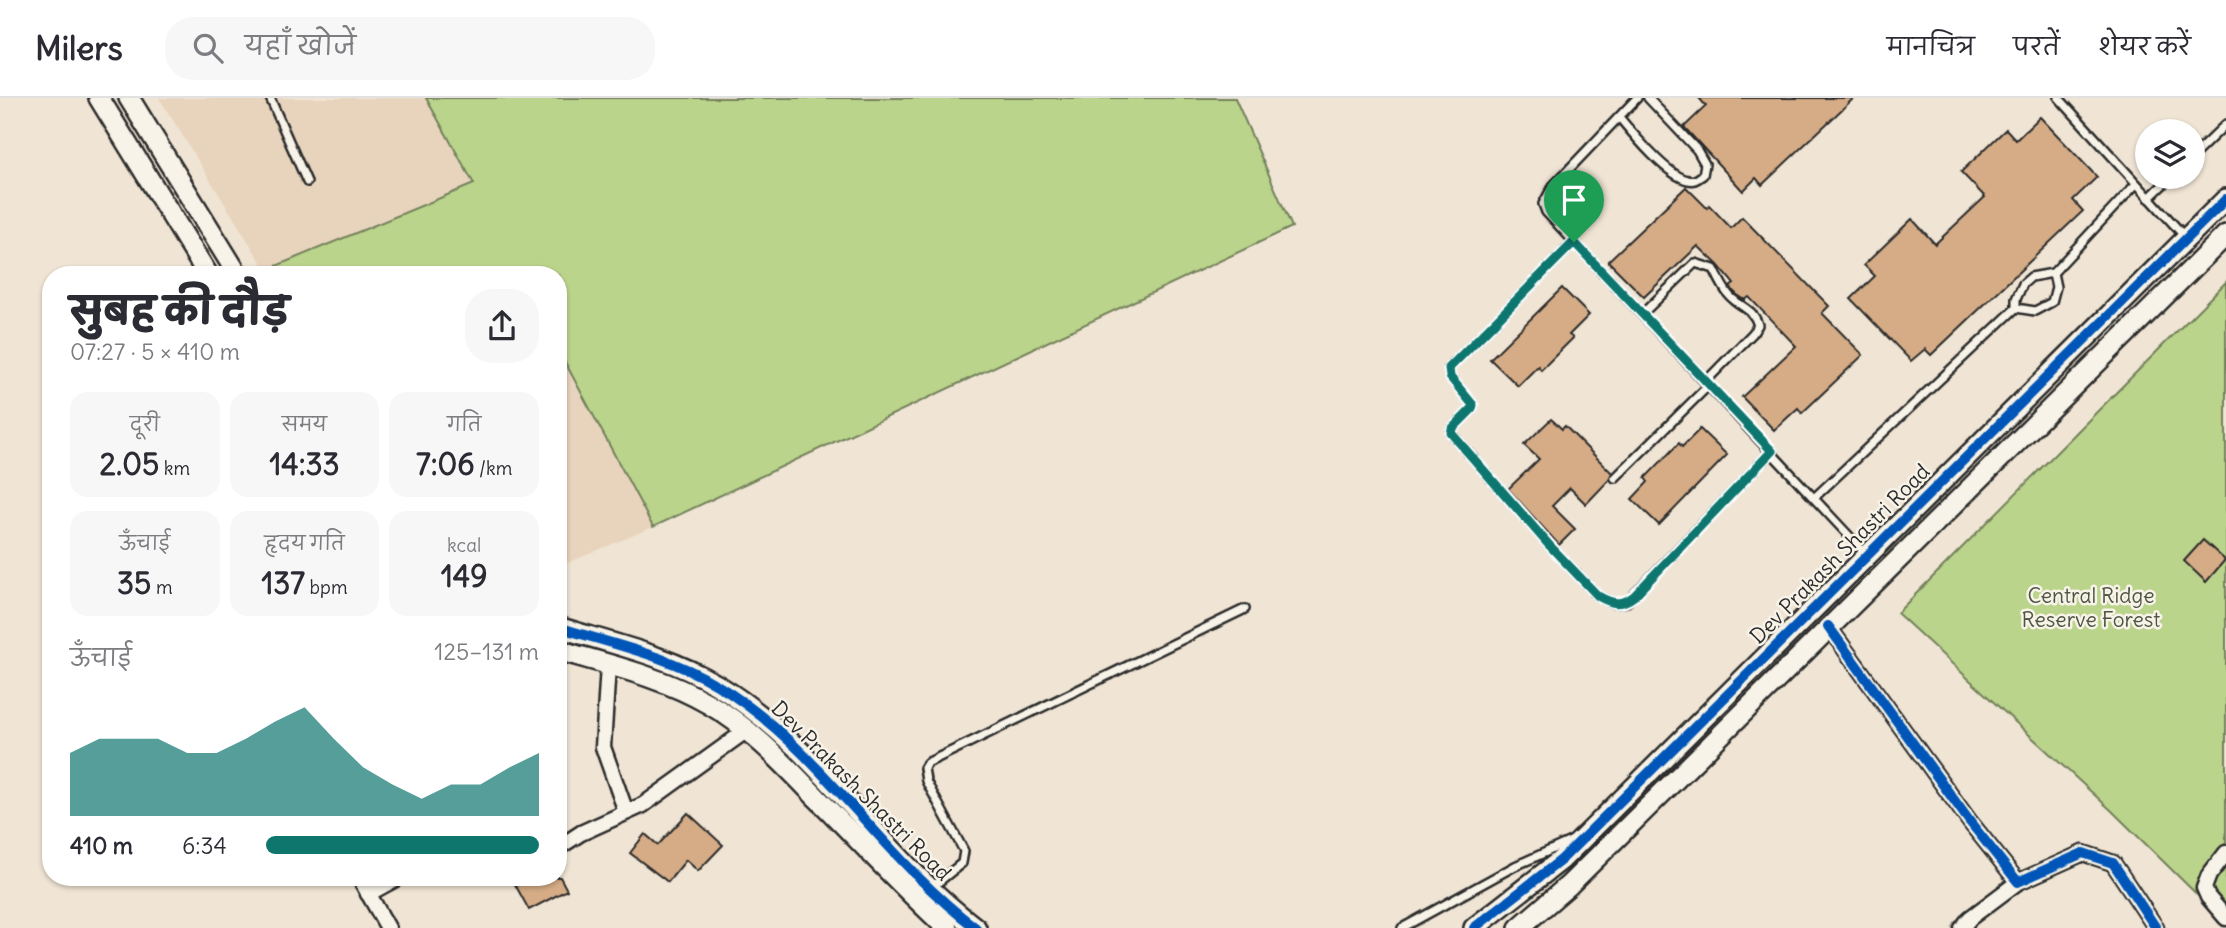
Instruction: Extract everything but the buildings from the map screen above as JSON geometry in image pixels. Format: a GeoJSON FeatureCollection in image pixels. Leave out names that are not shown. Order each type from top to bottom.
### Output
{"type":"FeatureCollection","features":[{"type":"Feature","properties":{"kind":"street"},"geometry":{"type":"LineString","coordinates":[[99,98],[202,266]]}},
{"type":"Feature","properties":{"kind":"street"},"geometry":{"type":"LineString","coordinates":[[129,98],[232,266]]}},
{"type":"Feature","properties":{"kind":"street","name":"Dev Prakash Shastri Road"},"geometry":{"type":"LineString","coordinates":[[1474,928],[1561,860],[2226,199]]}},
{"type":"Feature","properties":{"kind":"street","name":"Dev Prakash Shastri Road"},"geometry":{"type":"LineString","coordinates":[[1519,928],[1569,885],[2226,235]]}},
{"type":"Feature","properties":{"kind":"street"},"geometry":{"type":"LineString","coordinates":[[1828,626],[1970,822],[2018,881]]}},
{"type":"Feature","properties":{"kind":"street","name":"Dev Prakash Shastri Road"},"geometry":{"type":"LineString","coordinates":[[567,630],[682,667],[734,696],[796,748],[931,889],[976,928]]}},
{"type":"Feature","properties":{"kind":"street","name":"Dev Prakash Shastri Road"},"geometry":{"type":"LineString","coordinates":[[567,652],[662,682],[709,704],[747,730],[947,928]]}},
{"type":"Feature","properties":{"kind":"street"},"geometry":{"type":"LineString","coordinates":[[608,665],[603,747],[626,812]]}},
{"type":"Feature","properties":{"kind":"street"},"geometry":{"type":"LineString","coordinates":[[567,842],[643,805],[747,730]]}},
{"type":"Feature","properties":{"kind":"street"},"geometry":{"type":"LineString","coordinates":[[1962,928],[1970,918],[2018,881],[2083,853],[2113,863],[2156,928]]}},
{"type":"Feature","properties":{"kind":"street"},"geometry":{"type":"LineString","coordinates":[[2226,853],[2204,888],[2226,918]]}},
{"type":"Feature","properties":{"kind":"street"},"geometry":{"type":"LineString","coordinates":[[364,886],[388,928]]}},
{"type":"Feature","properties":{"kind":"street"},"geometry":{"type":"LineString","coordinates":[[368,894],[383,886]]}},
{"type":"Feature","properties":{"kind":"lane"},"geometry":{"type":"LineString","coordinates":[[270,98],[307,182]]}},
{"type":"Feature","properties":{"kind":"lane"},"geometry":{"type":"LineString","coordinates":[[1637,98],[1553,186],[1543,204],[1546,212],[1866,554]]}},
{"type":"Feature","properties":{"kind":"lane"},"geometry":{"type":"LineString","coordinates":[[1619,117],[1671,170],[1687,180],[1695,181],[1703,175],[1705,164],[1697,150],[1648,98]]}},
{"type":"Feature","properties":{"kind":"lane"},"geometry":{"type":"LineString","coordinates":[[2059,98],[2135,183]]}},
{"type":"Feature","properties":{"kind":"lane"},"geometry":{"type":"LineString","coordinates":[[2205,144],[2226,124]]}},
{"type":"Feature","properties":{"kind":"lane"},"geometry":{"type":"LineString","coordinates":[[1815,497],[2016,308],[2016,299],[2022,284],[2031,277],[2053,273],[2135,185]]}},
{"type":"Feature","properties":{"kind":"lane"},"geometry":{"type":"LineString","coordinates":[[2141,189],[2186,238]]}},
{"type":"Feature","properties":{"kind":"lane"},"geometry":{"type":"LineString","coordinates":[[2149,198],[2158,189]]}},
{"type":"Feature","properties":{"kind":"lane"},"geometry":{"type":"LineString","coordinates":[[1574,242],[1449,368],[1450,377],[1473,405],[1451,433],[1598,596],[1618,604],[1627,601],[1772,451]]}},
{"type":"Feature","properties":{"kind":"lane"},"geometry":{"type":"LineString","coordinates":[[1615,478],[1708,383],[1758,325],[1756,316],[1748,307],[1728,295],[1714,269],[1695,263],[1642,314]]}},
{"type":"Feature","properties":{"kind":"lane"},"geometry":{"type":"LineString","coordinates":[[2016,308],[2035,311],[2052,302],[2056,287],[2053,273]]}},
{"type":"Feature","properties":{"kind":"lane"},"geometry":{"type":"LineString","coordinates":[[931,889],[962,863],[965,857],[926,781],[923,768],[927,763],[1245,609]]}},
{"type":"Feature","properties":{"kind":"lane"},"geometry":{"type":"LineString","coordinates":[[1402,928],[1516,866],[1586,834]]}},
{"type":"Feature","properties":{"kind":"shaded area"},"geometry":{"type":"Polygon","coordinates":[[[159,98],[1235,98],[1292,227],[653,527],[567,563],[567,266],[263,266],[159,98]]]}},
{"type":"Feature","properties":{"kind":"green space"},"geometry":{"type":"Polygon","coordinates":[[[426,98],[1235,98],[1292,227],[653,527],[567,366],[567,266],[276,266],[474,184],[426,98]]]}},
{"type":"Feature","properties":{"kind":"green space","name":"Central Ridge Reserve Forest"},"geometry":{"type":"Polygon","coordinates":[[[2226,282],[2226,923],[2112,811],[1897,613],[2226,282]]]}},
{"type":"Feature","properties":{"kind":"cycle path"},"geometry":{"type":"LineString","coordinates":[[1474,928],[1561,860],[2226,199]]}},
{"type":"Feature","properties":{"kind":"cycle path"},"geometry":{"type":"LineString","coordinates":[[1828,626],[1970,822],[2018,882],[2083,853],[2113,863],[2156,928]]}},
{"type":"Feature","properties":{"kind":"cycle path"},"geometry":{"type":"LineString","coordinates":[[567,630],[680,666],[717,685],[754,710],[819,770],[910,869],[976,928]]}},
{"type":"Feature","properties":{"kind":"route"},"geometry":{"type":"LineString","coordinates":[[1574,242],[1772,451],[1634,596],[1618,604],[1598,596],[1549,545],[1451,433],[1473,405],[1471,399],[1450,377],[1449,368],[1574,242]]}}]}
